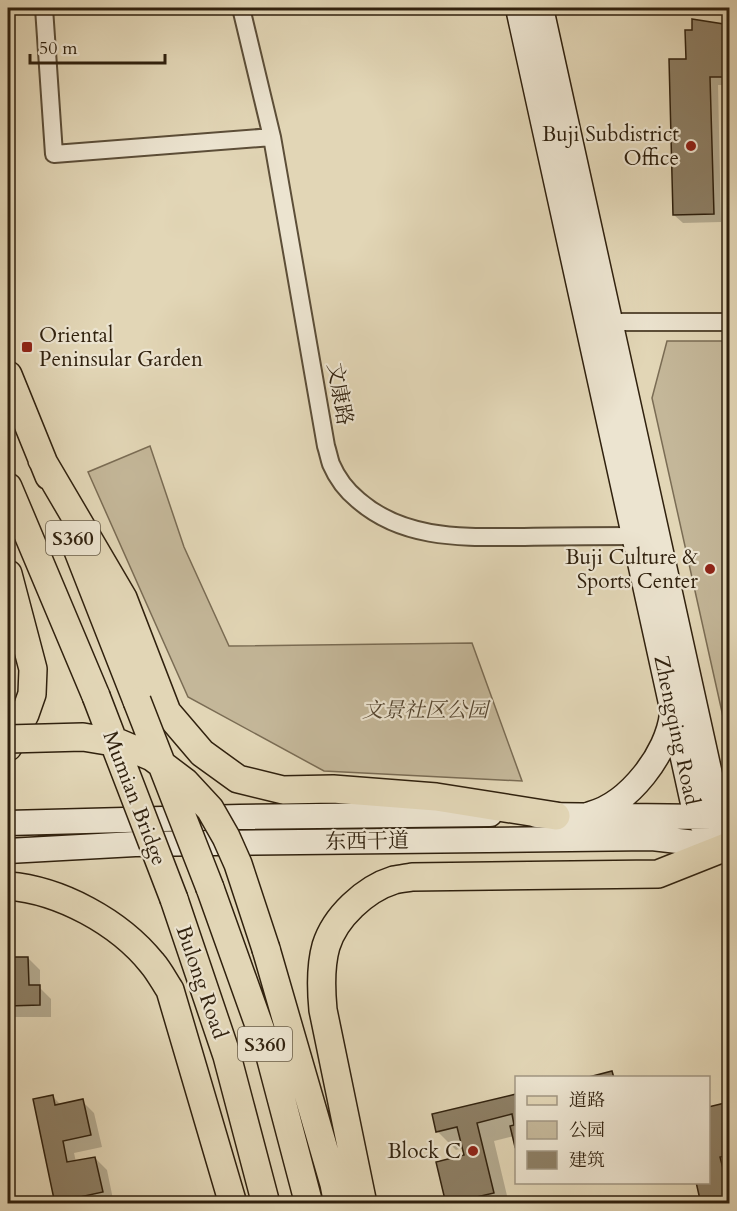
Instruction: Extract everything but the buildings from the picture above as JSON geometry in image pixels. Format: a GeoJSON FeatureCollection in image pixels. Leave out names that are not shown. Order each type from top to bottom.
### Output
{"type":"FeatureCollection","features":[{"type":"Feature","properties":{"kind":"main road","name":"S360"},"geometry":{"type":"LineString","coordinates":[[8,375],[42,460]]}},
{"type":"Feature","properties":{"kind":"main road","name":"Mumian Bridge"},"geometry":{"type":"LineString","coordinates":[[42,460],[210,888]]}},
{"type":"Feature","properties":{"kind":"main road"},"geometry":{"type":"LineString","coordinates":[[42,460],[123,598],[167,712],[202,753],[238,779],[283,790],[333,789],[436,797],[556,816]]}},
{"type":"Feature","properties":{"kind":"main road","name":"Mumian Bridge"},"geometry":{"type":"LineString","coordinates":[[8,487],[96,696],[174,899]]}},
{"type":"Feature","properties":{"kind":"main road"},"geometry":{"type":"LineString","coordinates":[[8,574],[33,669],[32,694],[25,714],[8,747]]}},
{"type":"Feature","properties":{"kind":"main road"},"geometry":{"type":"LineString","coordinates":[[8,739],[83,737],[119,743],[152,757],[185,782],[210,809],[238,864],[266,949],[338,1203]]}},
{"type":"Feature","properties":{"kind":"main road"},"geometry":{"type":"LineString","coordinates":[[363,1203],[323,1010],[321,986],[326,945],[335,927],[350,909],[369,893],[395,880],[412,877],[658,874],[728,852]]}},
{"type":"Feature","properties":{"kind":"main road"},"geometry":{"type":"LineString","coordinates":[[8,885],[39,891],[81,908],[120,932],[152,963],[170,990],[233,1203]]}},
{"type":"Feature","properties":{"kind":"main road","name":"Bulong Road"},"geometry":{"type":"LineString","coordinates":[[210,888],[270,1056],[309,1203]]}},
{"type":"Feature","properties":{"kind":"main road","name":"Bulong Road"},"geometry":{"type":"LineString","coordinates":[[174,899],[227,1056],[266,1203]]}},
{"type":"Feature","properties":{"kind":"street"},"geometry":{"type":"LineString","coordinates":[[44,8],[54,154],[272,137]]}},
{"type":"Feature","properties":{"kind":"street","name":"文康路"},"geometry":{"type":"LineString","coordinates":[[241,8],[272,137],[326,446],[331,465],[340,481],[351,494],[380,517],[418,531],[439,535],[463,537],[634,536]]}},
{"type":"Feature","properties":{"kind":"street","name":"Zhengqing Road"},"geometry":{"type":"LineString","coordinates":[[518,8],[725,817],[728,852]]}},
{"type":"Feature","properties":{"kind":"street","name":"Zhengqing Road"},"geometry":{"type":"LineString","coordinates":[[541,8],[599,322],[634,536],[696,817],[728,852]]}},
{"type":"Feature","properties":{"kind":"street"},"geometry":{"type":"LineString","coordinates":[[599,322],[729,322]]}},
{"type":"Feature","properties":{"kind":"street"},"geometry":{"type":"LineString","coordinates":[[586,816],[609,806],[641,778],[657,756],[668,734],[672,708]]}},
{"type":"Feature","properties":{"kind":"street","name":"东西干道"},"geometry":{"type":"LineString","coordinates":[[8,823],[496,814],[725,817]]}},
{"type":"Feature","properties":{"kind":"street","name":"东西干道"},"geometry":{"type":"LineString","coordinates":[[8,851],[135,844],[652,838],[728,852]]}},
{"type":"Feature","properties":{"kind":"green space","name":"Buji Culture & Sports Center"},"geometry":{"type":"Polygon","coordinates":[[[667,341],[729,341],[729,740],[652,398],[667,341]]]}},
{"type":"Feature","properties":{"kind":"green space","name":"文景社区公园"},"geometry":{"type":"Polygon","coordinates":[[[150,446],[184,547],[229,646],[472,643],[522,781],[324,771],[188,697],[88,472],[150,446]]]}},
{"type":"Feature","properties":{"kind":"place","name":"Buji Subdistrict Office"},"geometry":{"type":"Point","coordinates":[691,146]}},
{"type":"Feature","properties":{"kind":"place","name":"Oriental Peninsular Garden"},"geometry":{"type":"Point","coordinates":[27,347]}},
{"type":"Feature","properties":{"kind":"place","name":"Buji Culture & Sports Center"},"geometry":{"type":"Point","coordinates":[710,569]}},
{"type":"Feature","properties":{"kind":"place","name":"Block C"},"geometry":{"type":"Point","coordinates":[473,1151]}}]}
